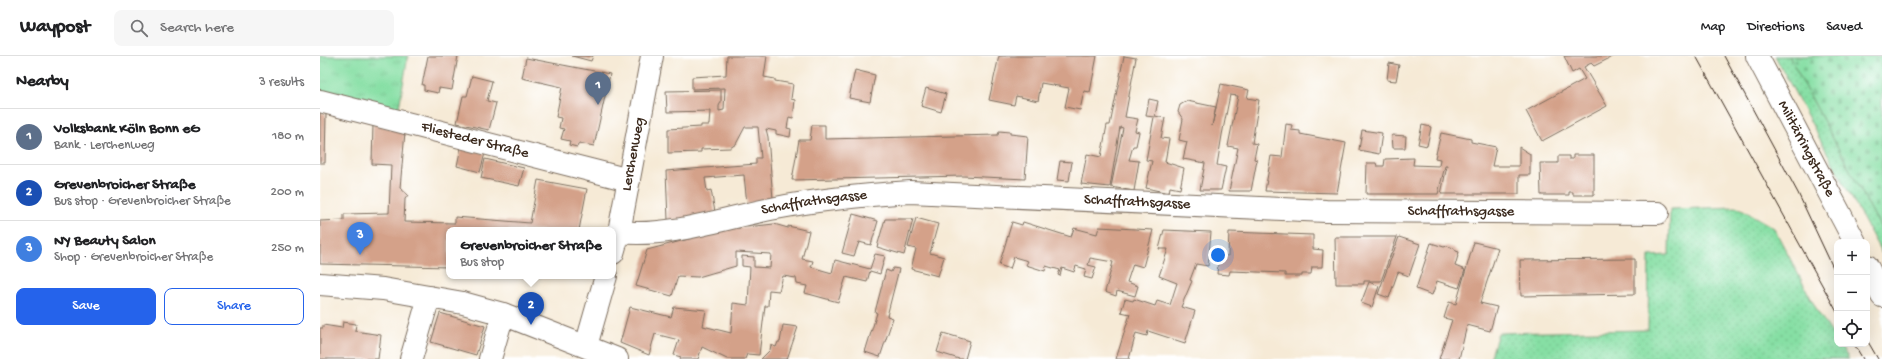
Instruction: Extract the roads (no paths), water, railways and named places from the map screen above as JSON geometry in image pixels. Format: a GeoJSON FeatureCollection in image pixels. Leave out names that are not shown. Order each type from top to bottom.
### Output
{"type":"FeatureCollection","features":[{"type":"Feature","properties":{"kind":"street","name":"Lerchenweg"},"geometry":{"type":"LineString","coordinates":[[616,244],[620,232],[652,56]]}},
{"type":"Feature","properties":{"kind":"street","name":"Militärringstraße"},"geometry":{"type":"LineString","coordinates":[[1757,56],[1853,239]]}},
{"type":"Feature","properties":{"kind":"street","name":"Fliesteder Straße"},"geometry":{"type":"LineString","coordinates":[[320,101],[629,180]]}},
{"type":"Feature","properties":{"kind":"street","name":"Schaffrathsgasse"},"geometry":{"type":"LineString","coordinates":[[620,232],[644,233],[684,228],[777,208],[841,197],[910,192],[1326,211],[1658,213]]}},
{"type":"Feature","properties":{"kind":"street"},"geometry":{"type":"LineString","coordinates":[[1870,272],[1882,296]]}},
{"type":"Feature","properties":{"kind":"street"},"geometry":{"type":"LineString","coordinates":[[320,284],[383,289],[463,303],[503,314],[599,354],[606,279]]}},
{"type":"Feature","properties":{"kind":"street"},"geometry":{"type":"LineString","coordinates":[[411,359],[429,297]]}},
{"type":"Feature","properties":{"kind":"street"},"geometry":{"type":"LineString","coordinates":[[490,359],[503,314]]}},
{"type":"Feature","properties":{"kind":"tram line"},"geometry":{"type":"LineString","coordinates":[[1696,56],[1836,311]]}},
{"type":"Feature","properties":{"kind":"tram line"},"geometry":{"type":"LineString","coordinates":[[1724,56],[1798,193],[1837,275]]}},
{"type":"Feature","properties":{"kind":"tram line"},"geometry":{"type":"LineString","coordinates":[[1870,345],[1878,359]]}},
{"type":"Feature","properties":{"kind":"tram line"},"geometry":{"type":"LineString","coordinates":[[1856,347],[1863,359]]}},
{"type":"Feature","properties":{"kind":"place","name":"Volksbank Köln Bonn eG"},"geometry":{"type":"Point","coordinates":[598,105]}},
{"type":"Feature","properties":{"kind":"place","name":"NY Beauty Salon"},"geometry":{"type":"Point","coordinates":[360,255]}},
{"type":"Feature","properties":{"kind":"place","name":"Grevenbroicher Straße"},"geometry":{"type":"Point","coordinates":[531,325]}}]}
